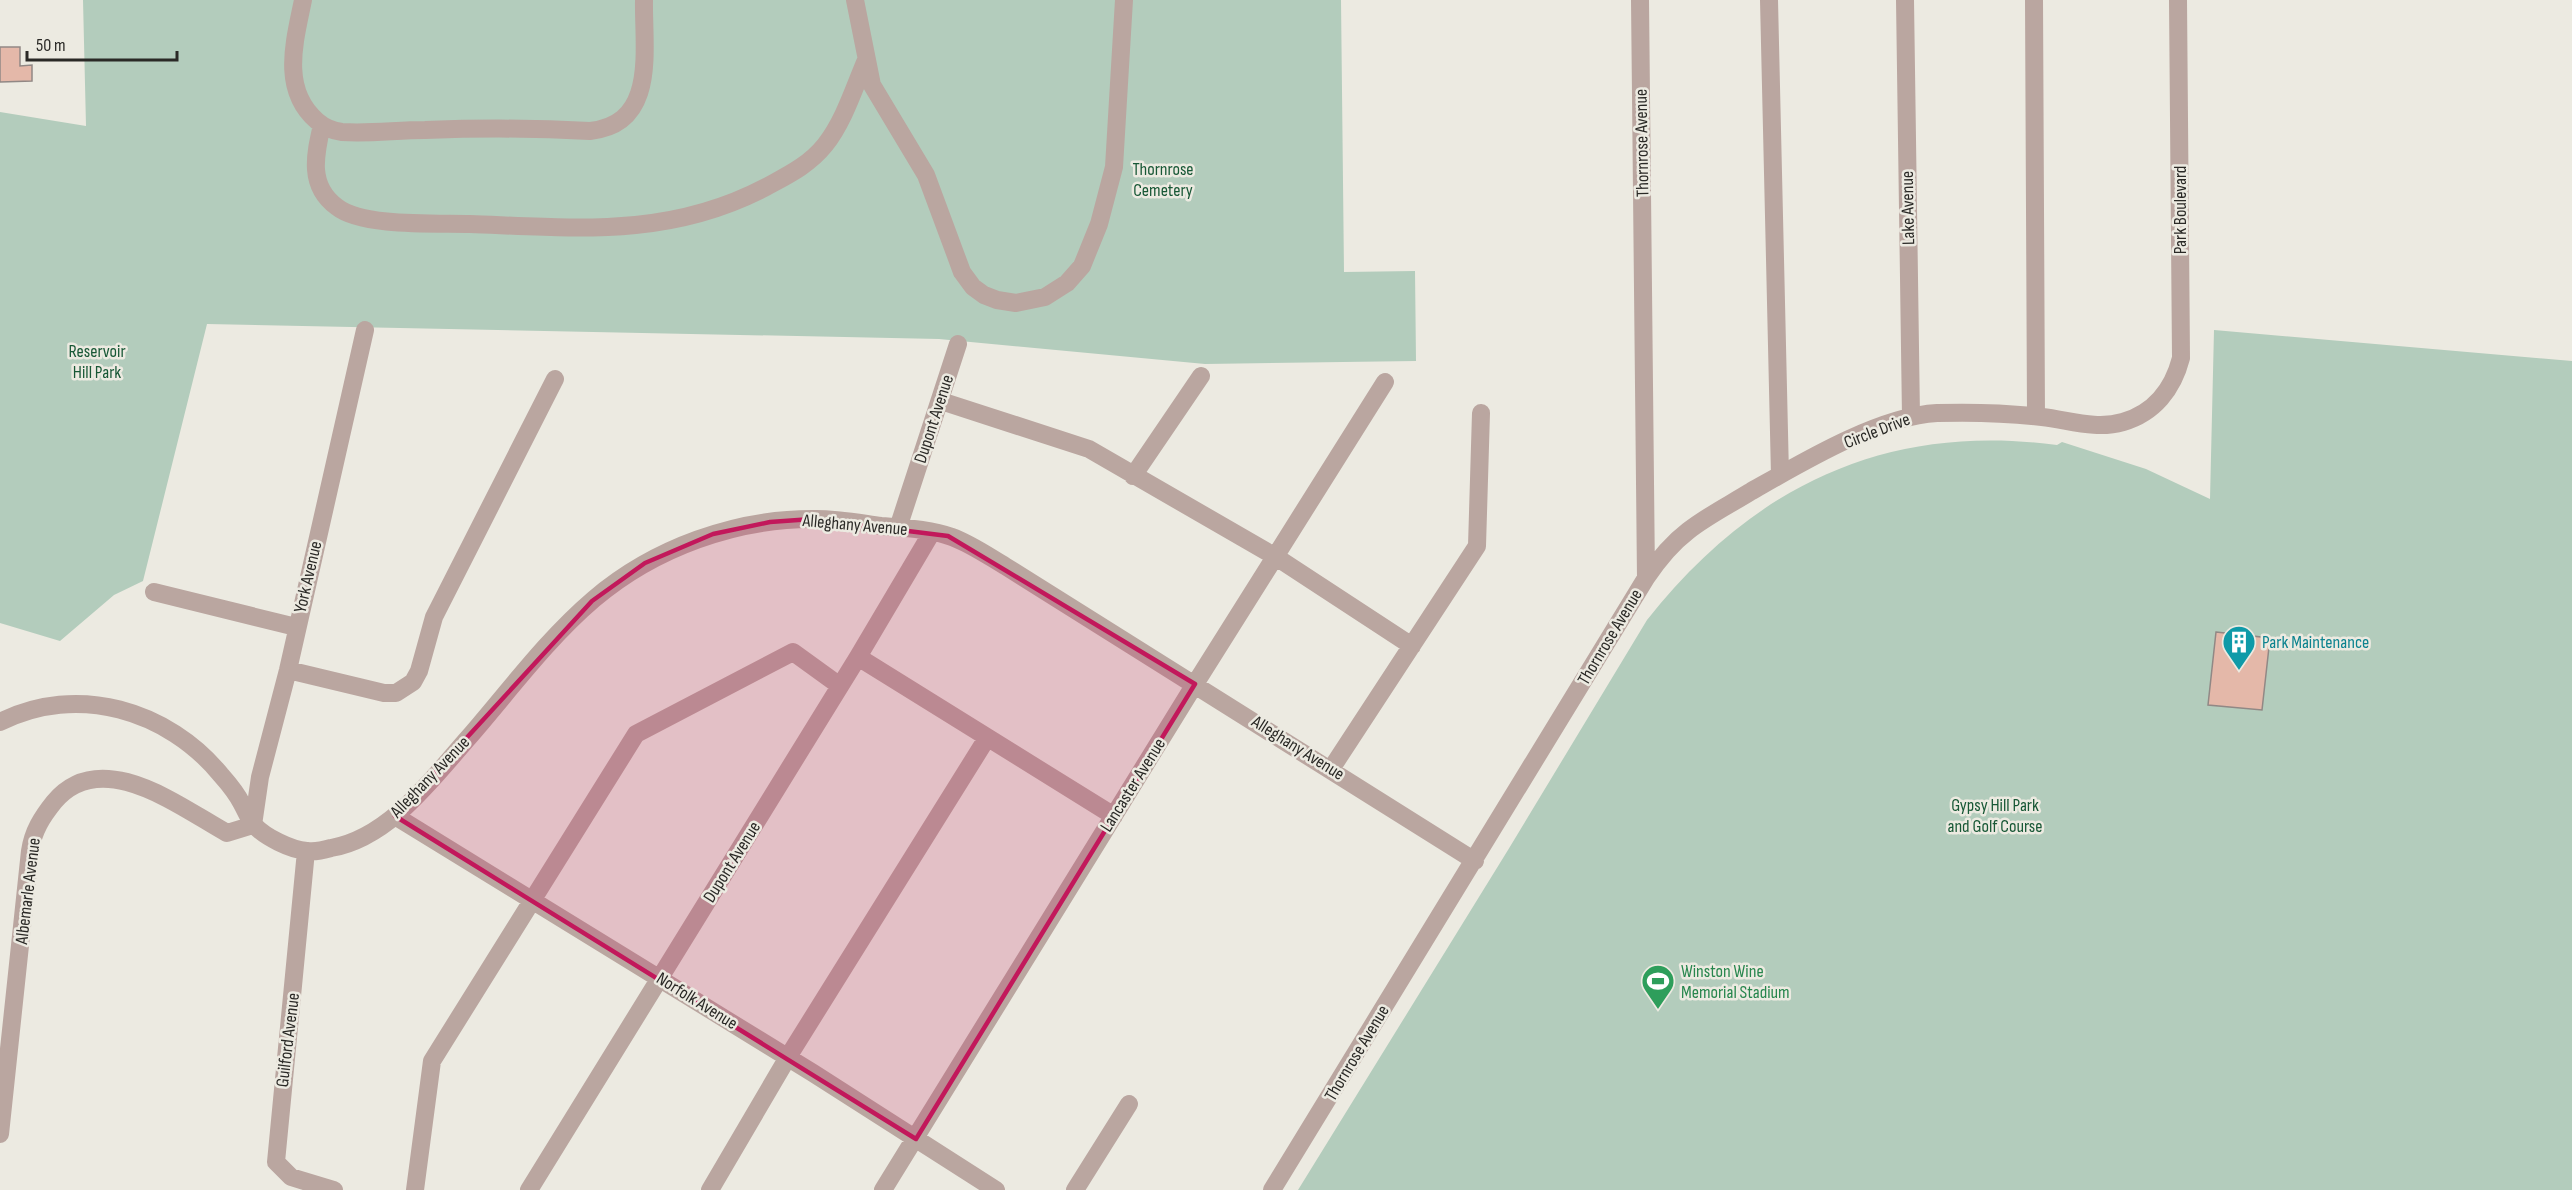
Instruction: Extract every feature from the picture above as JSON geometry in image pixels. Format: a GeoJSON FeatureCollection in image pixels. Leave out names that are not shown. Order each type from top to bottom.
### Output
{"type":"FeatureCollection","features":[{"type":"Feature","properties":{"kind":"street"},"geometry":{"type":"LineString","coordinates":[[303,0],[293,51],[294,80],[305,106],[322,125],[343,132],[590,131],[606,128],[625,117],[639,96],[642,81],[644,0]]}},
{"type":"Feature","properties":{"kind":"street"},"geometry":{"type":"LineString","coordinates":[[855,0],[872,85],[878,98],[912,148],[926,175],[959,266],[967,280],[982,293],[997,300],[1016,303],[1035,301],[1055,292],[1075,275],[1087,256],[1099,224],[1114,167],[1124,0]]}},
{"type":"Feature","properties":{"kind":"street","name":"Thornrose Avenue"},"geometry":{"type":"LineString","coordinates":[[1272,1190],[1646,578],[1640,0]]}},
{"type":"Feature","properties":{"kind":"street"},"geometry":{"type":"LineString","coordinates":[[1768,0],[1780,475]]}},
{"type":"Feature","properties":{"kind":"street","name":"Lake Avenue"},"geometry":{"type":"LineString","coordinates":[[1905,0],[1911,417]]}},
{"type":"Feature","properties":{"kind":"street"},"geometry":{"type":"LineString","coordinates":[[2034,0],[2036,416]]}},
{"type":"Feature","properties":{"kind":"street","name":"Park Boulevard"},"geometry":{"type":"LineString","coordinates":[[2148,410],[2170,387],[2181,358],[2178,0]]}},
{"type":"Feature","properties":{"kind":"street"},"geometry":{"type":"LineString","coordinates":[[322,125],[315,156],[318,182],[332,204],[354,217],[400,222],[502,226],[644,226],[722,208],[799,169],[818,153],[835,130],[866,60]]}},
{"type":"Feature","properties":{"kind":"street","name":"York Avenue"},"geometry":{"type":"LineString","coordinates":[[253,825],[260,777],[288,670],[296,627],[366,330]]}},
{"type":"Feature","properties":{"kind":"street","name":"Dupont Avenue"},"geometry":{"type":"LineString","coordinates":[[898,528],[958,344]]}},
{"type":"Feature","properties":{"kind":"street"},"geometry":{"type":"LineString","coordinates":[[1134,476],[1201,376]]}},
{"type":"Feature","properties":{"kind":"street"},"geometry":{"type":"LineString","coordinates":[[288,670],[384,693],[396,693],[413,682],[419,671],[434,617],[442,598],[555,379]]}},
{"type":"Feature","properties":{"kind":"street","name":"Lancaster Avenue"},"geometry":{"type":"LineString","coordinates":[[883,1190],[1195,684],[1385,382]]}},
{"type":"Feature","properties":{"kind":"street"},"geometry":{"type":"LineString","coordinates":[[940,401],[1089,449],[1276,557],[1412,646]]}},
{"type":"Feature","properties":{"kind":"street","name":"Circle Drive"},"geometry":{"type":"LineString","coordinates":[[1646,578],[1666,551],[1688,531],[1780,475],[1874,428],[1911,417],[1937,413],[2036,416],[2091,425],[2108,425],[2124,422],[2148,410]]}},
{"type":"Feature","properties":{"kind":"street"},"geometry":{"type":"LineString","coordinates":[[1331,769],[1477,546],[1481,413]]}},
{"type":"Feature","properties":{"kind":"street","name":"Alleghany Avenue"},"geometry":{"type":"LineString","coordinates":[[0,722],[26,710],[58,703],[108,706],[148,718],[169,730],[219,772],[241,800],[253,825],[278,842],[306,851],[350,843],[395,816],[435,775],[541,652],[592,601],[645,563],[713,534],[770,522],[834,520],[932,532],[959,540],[1195,684],[1475,861]]}},
{"type":"Feature","properties":{"kind":"street","name":"Dupont Avenue"},"geometry":{"type":"LineString","coordinates":[[529,1190],[858,657],[932,532]]}},
{"type":"Feature","properties":{"kind":"street"},"geometry":{"type":"LineString","coordinates":[[154,592],[296,627]]}},
{"type":"Feature","properties":{"kind":"street"},"geometry":{"type":"LineString","coordinates":[[415,1190],[432,1061],[636,734],[793,652],[840,686]]}},
{"type":"Feature","properties":{"kind":"street"},"geometry":{"type":"LineString","coordinates":[[858,657],[1114,816]]}},
{"type":"Feature","properties":{"kind":"street"},"geometry":{"type":"LineString","coordinates":[[710,1190],[788,1057],[987,738]]}},
{"type":"Feature","properties":{"kind":"street","name":"Albemarle Avenue"},"geometry":{"type":"LineString","coordinates":[[0,1134],[30,851],[35,830],[45,812],[64,791],[73,785],[84,781],[108,779],[138,785],[227,833],[253,825]]}},
{"type":"Feature","properties":{"kind":"street","name":"Norfolk Avenue"},"geometry":{"type":"LineString","coordinates":[[395,816],[788,1057],[996,1190]]}},
{"type":"Feature","properties":{"kind":"street","name":"Guilford Avenue"},"geometry":{"type":"LineString","coordinates":[[306,851],[276,1162],[282,1171],[296,1179],[334,1190]]}},
{"type":"Feature","properties":{"kind":"street"},"geometry":{"type":"LineString","coordinates":[[1075,1190],[1129,1104]]}},
{"type":"Feature","properties":{"kind":"highlighted area"},"geometry":{"type":"Polygon","coordinates":[[[812,519],[948,536],[1195,684],[916,1139],[395,816],[592,601],[645,563],[713,534],[770,522],[812,519]]]}},
{"type":"Feature","properties":{"kind":"green space","name":"Thornrose Cemetery"},"geometry":{"type":"Polygon","coordinates":[[[83,0],[1341,0],[1344,272],[1415,271],[1416,361],[1205,364],[939,339],[207,324],[143,581],[114,595],[60,641],[0,623],[0,112],[86,126],[83,0]]]}},
{"type":"Feature","properties":{"kind":"green space","name":"Gypsy Hill Park and Golf Course"},"geometry":{"type":"Polygon","coordinates":[[[2214,330],[2572,361],[2572,1190],[1298,1190],[1647,620],[1688,573],[1732,533],[1778,500],[1828,474],[1880,455],[1936,444],[1995,440],[2057,445],[2062,442],[2146,469],[2210,499],[2214,330]]]}},
{"type":"Feature","properties":{"kind":"building"},"geometry":{"type":"Polygon","coordinates":[[[0,47],[20,47],[20,66],[32,65],[32,81],[0,82],[0,47]]]}},
{"type":"Feature","properties":{"kind":"building","name":"Park Maintenance"},"geometry":{"type":"Polygon","coordinates":[[[2216,632],[2270,638],[2262,710],[2208,705],[2216,632]]]}},
{"type":"Feature","properties":{"kind":"place","name":"Park Maintenance"},"geometry":{"type":"Point","coordinates":[2239,671]}},
{"type":"Feature","properties":{"kind":"place","name":"Winston Wine Memorial Stadium"},"geometry":{"type":"Point","coordinates":[1658,1010]}},
{"type":"Feature","properties":{"kind":"park label","name":"Reservoir Hill Park"},"geometry":{"type":"Point","coordinates":[97,361]}}]}
